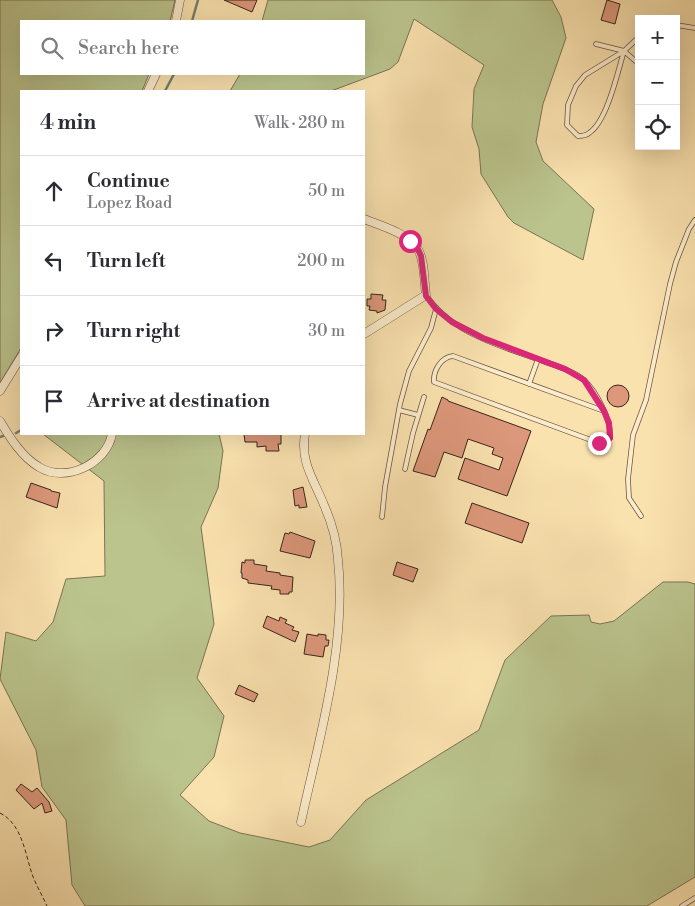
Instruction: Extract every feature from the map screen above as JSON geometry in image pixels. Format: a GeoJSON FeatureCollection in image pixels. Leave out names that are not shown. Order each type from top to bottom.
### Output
{"type":"FeatureCollection","features":[{"type":"Feature","properties":{"kind":"street"},"geometry":{"type":"LineString","coordinates":[[176,20],[180,0]]}},
{"type":"Feature","properties":{"kind":"street"},"geometry":{"type":"LineString","coordinates":[[148,90],[156,75]]}},
{"type":"Feature","properties":{"kind":"street"},"geometry":{"type":"LineString","coordinates":[[365,220],[389,228],[417,247],[421,256],[426,296],[365,333]]}},
{"type":"Feature","properties":{"kind":"street"},"geometry":{"type":"LineString","coordinates":[[0,391],[20,359]]}},
{"type":"Feature","properties":{"kind":"street"},"geometry":{"type":"LineString","coordinates":[[0,421],[31,462],[51,472],[74,471],[86,467],[98,459],[106,450],[112,435]]}},
{"type":"Feature","properties":{"kind":"street"},"geometry":{"type":"LineString","coordinates":[[301,822],[323,723],[340,625],[340,584],[336,539],[325,506],[308,469],[303,447],[305,435]]}},
{"type":"Feature","properties":{"kind":"lane"},"geometry":{"type":"LineString","coordinates":[[680,26],[695,28]]}},
{"type":"Feature","properties":{"kind":"lane"},"geometry":{"type":"LineString","coordinates":[[624,51],[610,98],[598,124],[589,134],[578,136],[567,125],[568,105],[576,86],[585,75],[624,51],[635,41]]}},
{"type":"Feature","properties":{"kind":"lane"},"geometry":{"type":"LineString","coordinates":[[596,44],[624,51],[635,61]]}},
{"type":"Feature","properties":{"kind":"lane"},"geometry":{"type":"LineString","coordinates":[[641,516],[629,498],[628,479],[633,436],[648,392],[674,270],[689,229],[695,220]]}},
{"type":"Feature","properties":{"kind":"lane"},"geometry":{"type":"LineString","coordinates":[[426,296],[436,309],[467,331],[565,369],[584,380],[604,411],[609,423],[610,438],[604,444],[599,443],[434,382],[434,377],[443,359],[453,356],[604,411]]}},
{"type":"Feature","properties":{"kind":"lane"},"geometry":{"type":"LineString","coordinates":[[382,517],[385,487],[399,410],[409,371],[431,328],[436,309]]}},
{"type":"Feature","properties":{"kind":"lane"},"geometry":{"type":"LineString","coordinates":[[530,384],[538,359]]}},
{"type":"Feature","properties":{"kind":"lane"},"geometry":{"type":"LineString","coordinates":[[405,470],[424,397]]}},
{"type":"Feature","properties":{"kind":"lane"},"geometry":{"type":"LineString","coordinates":[[399,410],[418,415]]}},
{"type":"Feature","properties":{"kind":"lane"},"geometry":{"type":"LineString","coordinates":[[682,906],[695,898]]}},
{"type":"Feature","properties":{"kind":"path"},"geometry":{"type":"LineString","coordinates":[[0,813],[18,831],[33,876],[47,906]]}},
{"type":"Feature","properties":{"kind":"green space"},"geometry":{"type":"Polygon","coordinates":[[[0,0],[175,0],[170,20],[20,20],[20,75],[149,75],[142,90],[20,90],[20,350],[0,383],[0,0]]]}},
{"type":"Feature","properties":{"kind":"green space"},"geometry":{"type":"Polygon","coordinates":[[[268,0],[552,0],[561,17],[566,38],[543,104],[536,142],[543,161],[594,209],[583,260],[514,223],[508,217],[481,174],[479,149],[472,127],[474,89],[484,65],[414,19],[398,62],[390,69],[334,90],[231,90],[239,75],[365,75],[365,20],[262,20],[268,0]]]}},
{"type":"Feature","properties":{"kind":"green space"},"geometry":{"type":"Polygon","coordinates":[[[44,435],[219,435],[223,451],[218,488],[201,527],[214,624],[197,678],[224,716],[214,757],[180,795],[209,821],[240,833],[309,847],[330,840],[366,800],[479,730],[505,660],[551,616],[589,615],[591,622],[600,624],[614,621],[663,582],[688,582],[695,584],[695,877],[647,906],[85,906],[72,885],[66,820],[42,787],[36,750],[0,679],[6,632],[36,641],[53,622],[66,579],[105,576],[104,481],[44,435]]]}},
{"type":"Feature","properties":{"kind":"building"},"geometry":{"type":"Polygon","coordinates":[[[224,0],[257,0],[252,12],[224,0]]]}},
{"type":"Feature","properties":{"kind":"building"},"geometry":{"type":"Polygon","coordinates":[[[607,0],[620,4],[615,24],[601,20],[607,0]]]}},
{"type":"Feature","properties":{"kind":"building"},"geometry":{"type":"Polygon","coordinates":[[[371,294],[383,295],[382,300],[386,300],[385,310],[377,313],[377,311],[369,310],[370,306],[367,306],[367,299],[371,299],[371,294]]]}},
{"type":"Feature","properties":{"kind":"building"},"geometry":{"type":"Polygon","coordinates":[[[618,385],[626,388],[629,396],[626,404],[618,407],[610,404],[607,396],[610,388],[618,385]]]}},
{"type":"Feature","properties":{"kind":"building"},"geometry":{"type":"Polygon","coordinates":[[[442,397],[448,401],[531,431],[507,496],[458,479],[465,458],[499,470],[503,458],[492,454],[494,448],[468,439],[462,458],[444,452],[435,477],[413,471],[442,397]]]}},
{"type":"Feature","properties":{"kind":"building"},"geometry":{"type":"Polygon","coordinates":[[[244,435],[281,435],[281,444],[278,444],[279,451],[266,451],[266,446],[257,447],[257,442],[245,442],[244,435]]]}},
{"type":"Feature","properties":{"kind":"building"},"geometry":{"type":"Polygon","coordinates":[[[31,483],[60,493],[57,508],[26,497],[31,483]]]}},
{"type":"Feature","properties":{"kind":"building"},"geometry":{"type":"Polygon","coordinates":[[[303,487],[307,507],[299,508],[299,505],[295,506],[293,490],[303,487]]]}},
{"type":"Feature","properties":{"kind":"building"},"geometry":{"type":"Polygon","coordinates":[[[472,503],[529,523],[522,543],[465,523],[472,503]]]}},
{"type":"Feature","properties":{"kind":"building"},"geometry":{"type":"Polygon","coordinates":[[[290,532],[315,541],[310,558],[280,551],[285,533],[289,534],[290,532]]]}},
{"type":"Feature","properties":{"kind":"building"},"geometry":{"type":"Polygon","coordinates":[[[245,560],[254,560],[254,564],[267,566],[266,571],[293,577],[292,592],[280,594],[280,590],[271,589],[272,586],[248,583],[248,580],[242,578],[241,573],[242,562],[245,563],[245,560]]]}},
{"type":"Feature","properties":{"kind":"building"},"geometry":{"type":"Polygon","coordinates":[[[397,562],[418,569],[413,582],[393,575],[397,562]]]}},
{"type":"Feature","properties":{"kind":"building"},"geometry":{"type":"Polygon","coordinates":[[[267,616],[279,621],[280,617],[287,620],[285,623],[294,627],[292,630],[299,632],[295,642],[263,627],[267,616]]]}},
{"type":"Feature","properties":{"kind":"building"},"geometry":{"type":"Polygon","coordinates":[[[307,634],[326,635],[326,640],[329,640],[328,646],[325,646],[323,657],[304,654],[307,634]]]}},
{"type":"Feature","properties":{"kind":"building"},"geometry":{"type":"Polygon","coordinates":[[[239,685],[258,694],[254,702],[235,694],[239,685]]]}},
{"type":"Feature","properties":{"kind":"building"},"geometry":{"type":"Polygon","coordinates":[[[21,784],[32,792],[37,788],[49,802],[52,811],[45,813],[42,803],[34,809],[16,790],[21,784]]]}},
{"type":"Feature","properties":{"kind":"waterway"},"geometry":{"type":"LineString","coordinates":[[192,20],[198,0]]}},
{"type":"Feature","properties":{"kind":"waterway"},"geometry":{"type":"LineString","coordinates":[[166,90],[173,75]]}},
{"type":"Feature","properties":{"kind":"waterway"},"geometry":{"type":"LineString","coordinates":[[16,433],[20,431]]}},
{"type":"Feature","properties":{"kind":"route"},"geometry":{"type":"LineString","coordinates":[[410,241],[417,247],[421,256],[426,296],[436,309],[452,322],[483,338],[565,369],[584,380],[596,396],[609,423],[610,438],[604,444],[599,443]]}}]}
